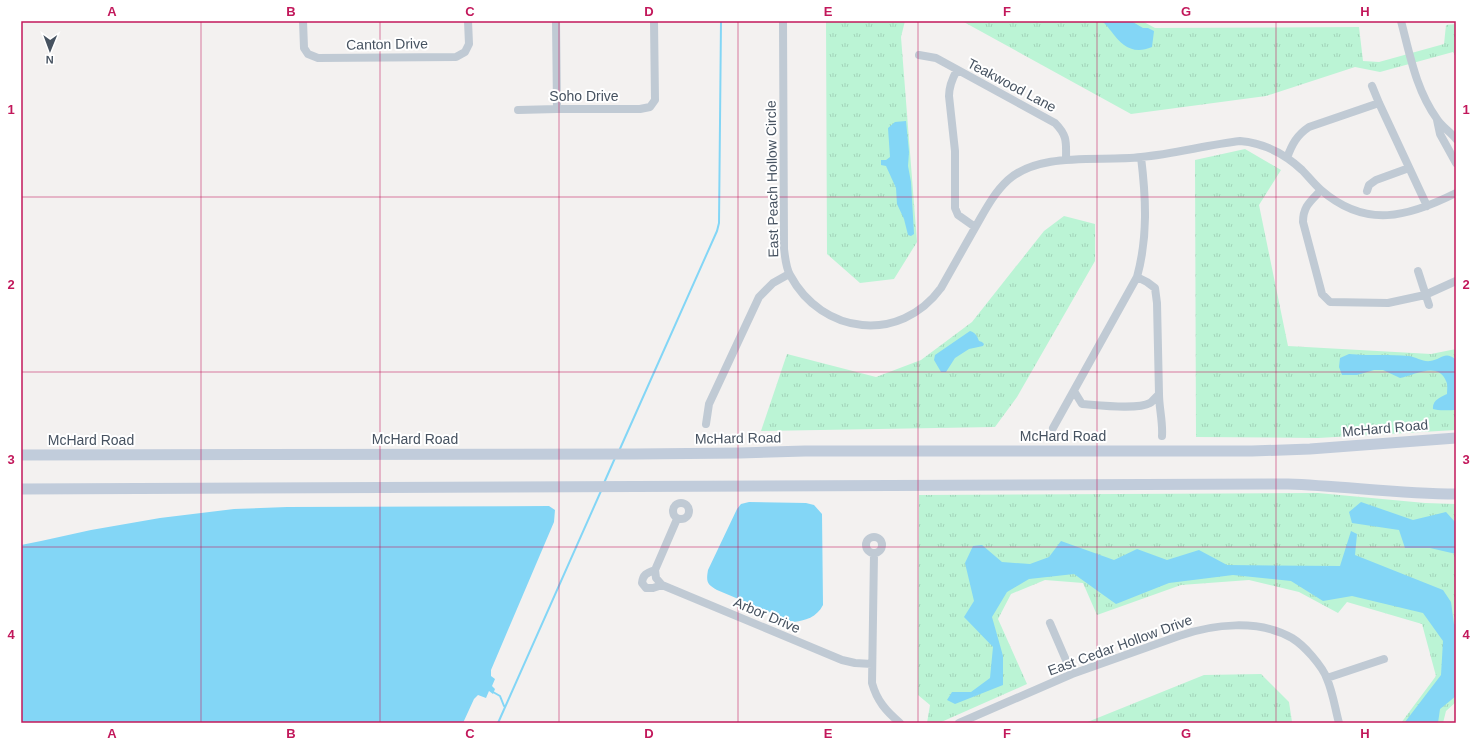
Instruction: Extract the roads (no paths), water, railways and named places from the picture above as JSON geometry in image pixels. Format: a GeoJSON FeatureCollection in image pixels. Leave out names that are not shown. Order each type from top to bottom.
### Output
{"type":"FeatureCollection","features":[{"type":"Feature","properties":{"kind":"main road","name":"McHard Road"},"geometry":{"type":"LineString","coordinates":[[21,455],[636,454],[805,451],[1252,452],[1456,438]]}},
{"type":"Feature","properties":{"kind":"main road"},"geometry":{"type":"LineString","coordinates":[[21,489],[1288,484],[1320,485],[1407,493],[1456,494]]}},
{"type":"Feature","properties":{"kind":"street","name":"Canton Drive"},"geometry":{"type":"LineString","coordinates":[[303,21],[304,48],[308,54],[318,58],[456,57],[465,52],[468,44],[468,21]]}},
{"type":"Feature","properties":{"kind":"street"},"geometry":{"type":"LineString","coordinates":[[556,21],[557,109]]}},
{"type":"Feature","properties":{"kind":"street","name":"Soho Drive"},"geometry":{"type":"LineString","coordinates":[[518,110],[640,109],[650,107],[655,100],[654,21]]}},
{"type":"Feature","properties":{"kind":"street","name":"East Peach Hollow Circle"},"geometry":{"type":"LineString","coordinates":[[784,21],[783,243],[789,274],[807,299],[820,310],[830,316],[855,324],[878,325],[890,323],[910,316],[935,296],[998,192],[1009,179],[1031,166],[1066,160],[1141,157],[1240,141],[1251,142],[1270,148],[1287,158],[1303,171],[1321,190],[1348,208],[1375,215],[1391,216],[1399,214],[1427,206],[1456,193]]}},
{"type":"Feature","properties":{"kind":"street"},"geometry":{"type":"LineString","coordinates":[[1401,21],[1418,84],[1437,120],[1456,140]]}},
{"type":"Feature","properties":{"kind":"street","name":"Teakwood Lane"},"geometry":{"type":"LineString","coordinates":[[919,55],[936,58],[1055,123],[1063,131],[1066,160]]}},
{"type":"Feature","properties":{"kind":"street"},"geometry":{"type":"LineString","coordinates":[[957,70],[949,89],[955,151],[955,208],[958,214],[976,227]]}},
{"type":"Feature","properties":{"kind":"street"},"geometry":{"type":"LineString","coordinates":[[1372,86],[1378,103],[1427,206]]}},
{"type":"Feature","properties":{"kind":"street"},"geometry":{"type":"LineString","coordinates":[[1287,158],[1295,140],[1300,133],[1309,127],[1378,103]]}},
{"type":"Feature","properties":{"kind":"street"},"geometry":{"type":"LineString","coordinates":[[1437,120],[1440,134],[1456,163]]}},
{"type":"Feature","properties":{"kind":"street"},"geometry":{"type":"LineString","coordinates":[[1053,428],[1137,277],[1143,252],[1146,223],[1141,157]]}},
{"type":"Feature","properties":{"kind":"street"},"geometry":{"type":"LineString","coordinates":[[1367,191],[1369,185],[1376,180],[1409,168]]}},
{"type":"Feature","properties":{"kind":"street"},"geometry":{"type":"LineString","coordinates":[[1321,190],[1308,204],[1303,213],[1302,222],[1322,294],[1330,302],[1369,304],[1388,303],[1425,295],[1456,281]]}},
{"type":"Feature","properties":{"kind":"street"},"geometry":{"type":"LineString","coordinates":[[1418,271],[1429,305]]}},
{"type":"Feature","properties":{"kind":"street"},"geometry":{"type":"LineString","coordinates":[[706,424],[709,404],[759,297],[774,283],[789,274]]}},
{"type":"Feature","properties":{"kind":"street"},"geometry":{"type":"LineString","coordinates":[[1137,277],[1147,282],[1154,288],[1157,303],[1159,394],[1162,436]]}},
{"type":"Feature","properties":{"kind":"street"},"geometry":{"type":"LineString","coordinates":[[1074,391],[1082,404],[1113,407],[1150,403],[1159,394]]}},
{"type":"Feature","properties":{"kind":"street","name":"Arbor Drive"},"geometry":{"type":"LineString","coordinates":[[677,519],[658,577],[842,660],[855,663],[872,664]]}},
{"type":"Feature","properties":{"kind":"street"},"geometry":{"type":"LineString","coordinates":[[874,554],[872,683],[875,694],[885,710],[899,723]]}},
{"type":"Feature","properties":{"kind":"street"},"geometry":{"type":"LineString","coordinates":[[1050,622],[1072,674]]}},
{"type":"Feature","properties":{"kind":"street","name":"East Cedar Hollow Drive"},"geometry":{"type":"LineString","coordinates":[[958,723],[1072,674],[1192,631],[1218,627],[1247,626],[1264,628],[1291,638],[1302,646],[1321,667],[1327,678],[1339,723]]}},
{"type":"Feature","properties":{"kind":"street"},"geometry":{"type":"LineString","coordinates":[[1327,678],[1384,658]]}},
{"type":"Feature","properties":{"kind":"water"},"geometry":{"type":"Polygon","coordinates":[[[1100,21],[1131,21],[1143,28],[1148,28],[1154,31],[1152,47],[1139,50],[1128,48],[1119,41],[1105,23],[1100,21]]]}},
{"type":"Feature","properties":{"kind":"water"},"geometry":{"type":"Polygon","coordinates":[[[906,121],[914,234],[911,236],[908,235],[904,219],[897,204],[896,188],[886,166],[881,165],[881,160],[886,160],[890,157],[888,128],[895,122],[906,121]]]}},
{"type":"Feature","properties":{"kind":"water"},"geometry":{"type":"Polygon","coordinates":[[[970,331],[977,336],[979,341],[984,344],[983,346],[969,349],[955,358],[946,372],[941,372],[934,360],[935,355],[970,331]]]}},
{"type":"Feature","properties":{"kind":"water"},"geometry":{"type":"Polygon","coordinates":[[[1349,354],[1409,356],[1427,361],[1443,356],[1452,357],[1456,360],[1456,410],[1433,409],[1435,401],[1447,394],[1447,382],[1438,372],[1432,370],[1419,372],[1400,378],[1383,370],[1374,370],[1357,375],[1342,375],[1339,367],[1340,358],[1349,354]]]}},
{"type":"Feature","properties":{"kind":"water"},"geometry":{"type":"Polygon","coordinates":[[[749,502],[806,503],[814,505],[822,514],[823,605],[817,613],[810,618],[793,622],[717,590],[708,582],[708,570],[737,509],[741,504],[749,502]]]}},
{"type":"Feature","properties":{"kind":"water"},"geometry":{"type":"Polygon","coordinates":[[[1361,502],[1413,520],[1446,512],[1456,523],[1456,554],[1430,548],[1405,548],[1399,530],[1352,523],[1349,512],[1361,502]]]}},
{"type":"Feature","properties":{"kind":"water"},"geometry":{"type":"Polygon","coordinates":[[[549,506],[555,510],[554,522],[491,670],[491,676],[495,679],[492,686],[495,689],[493,694],[489,691],[486,698],[478,695],[474,699],[463,723],[21,723],[21,545],[91,530],[160,518],[234,509],[287,507],[549,506]]]}},
{"type":"Feature","properties":{"kind":"water"},"geometry":{"type":"Polygon","coordinates":[[[1351,531],[1357,534],[1355,555],[1443,590],[1451,602],[1454,624],[1456,625],[1456,696],[1440,709],[1438,723],[1405,722],[1441,675],[1443,641],[1423,613],[1352,596],[1323,601],[1291,581],[1233,575],[1169,583],[1116,604],[1074,574],[1029,579],[1007,592],[992,617],[1003,656],[1003,685],[955,704],[947,700],[952,692],[971,692],[990,678],[993,647],[964,617],[974,601],[965,563],[973,546],[982,545],[1002,562],[1030,564],[1049,557],[1061,541],[1114,560],[1137,549],[1167,560],[1199,550],[1227,565],[1340,566],[1351,531]]]}},
{"type":"Feature","properties":{"kind":"waterway"},"geometry":{"type":"LineString","coordinates":[[619,451],[717,231],[719,223],[721,21]]}},
{"type":"Feature","properties":{"kind":"waterway"},"geometry":{"type":"LineString","coordinates":[[604,483],[615,458]]}},
{"type":"Feature","properties":{"kind":"waterway"},"geometry":{"type":"LineString","coordinates":[[498,723],[601,491]]}},
{"type":"Feature","properties":{"kind":"waterway"},"geometry":{"type":"LineString","coordinates":[[493,692],[500,696],[504,706]]}}]}
